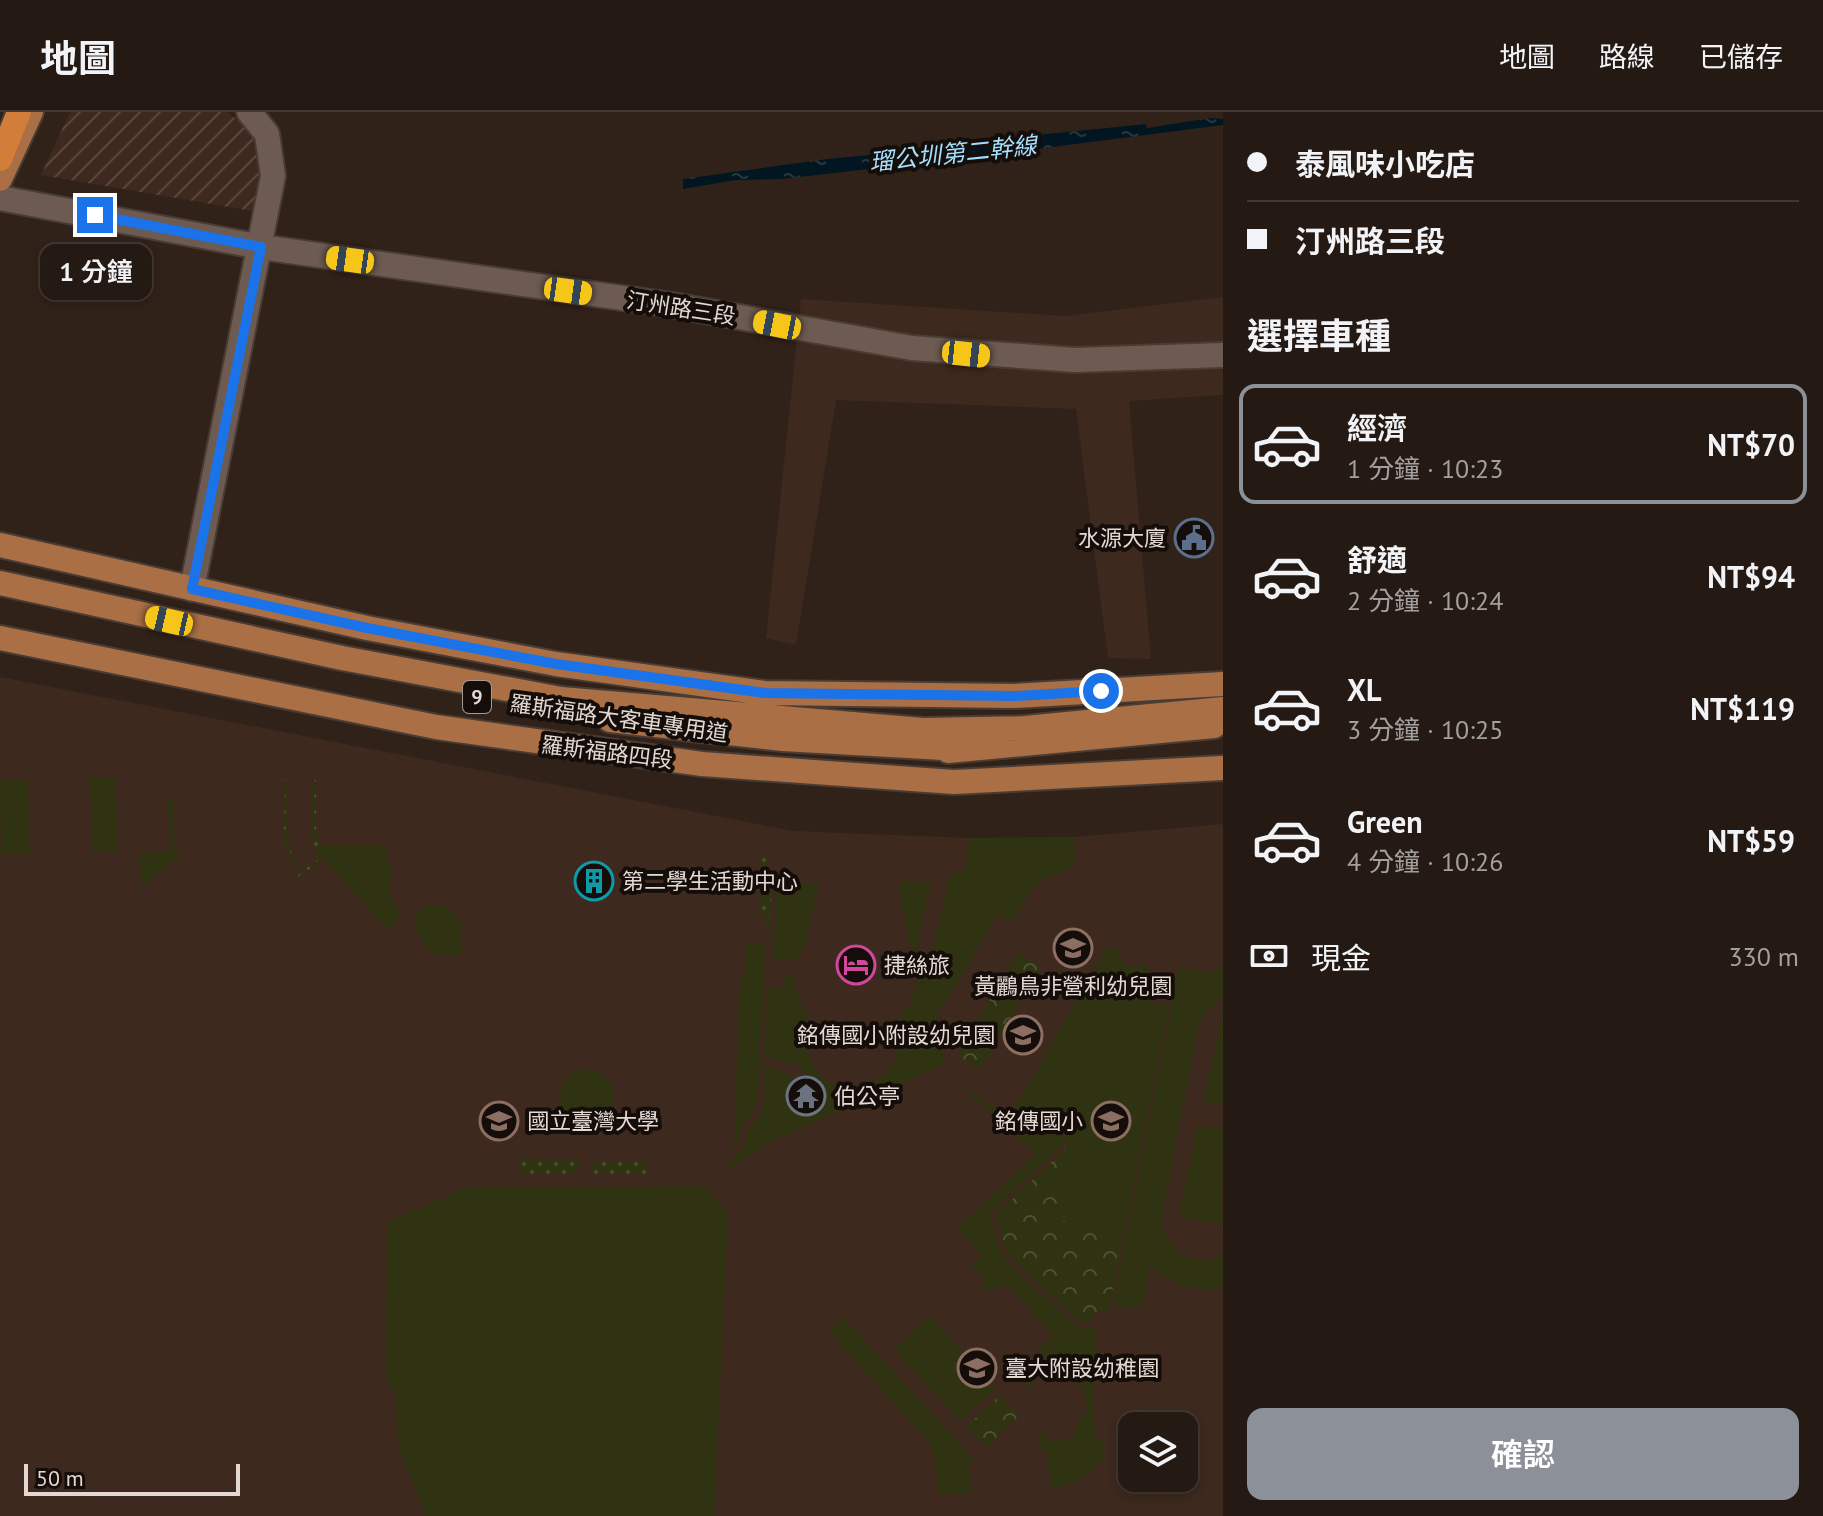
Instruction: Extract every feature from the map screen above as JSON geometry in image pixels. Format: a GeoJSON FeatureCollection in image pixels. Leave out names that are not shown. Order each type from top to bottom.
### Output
{"type":"FeatureCollection","features":[{"type":"Feature","properties":{"kind":"highway"},"geometry":{"type":"LineString","coordinates":[[2,167],[19,112]]}},
{"type":"Feature","properties":{"kind":"main road"},"geometry":{"type":"LineString","coordinates":[[2,167],[31,112]]}},
{"type":"Feature","properties":{"kind":"main road","name":"9"},"geometry":{"type":"LineString","coordinates":[[0,545],[367,628],[556,664],[765,693],[1014,696],[1223,684]]}},
{"type":"Feature","properties":{"kind":"main road","name":"羅斯福路大客車專用道"},"geometry":{"type":"LineString","coordinates":[[0,583],[328,655],[561,699],[882,727],[1025,728],[1223,709]]}},
{"type":"Feature","properties":{"kind":"main road","name":"羅斯福路大客車專用道"},"geometry":{"type":"LineString","coordinates":[[0,596],[350,674],[612,720],[783,739],[961,749]]}},
{"type":"Feature","properties":{"kind":"main road","name":"羅斯福路四段"},"geometry":{"type":"LineString","coordinates":[[0,638],[502,738],[702,764],[954,782],[1223,768]]}},
{"type":"Feature","properties":{"kind":"main road","name":"羅斯福路大客車專用道"},"geometry":{"type":"LineString","coordinates":[[765,693],[882,727]]}},
{"type":"Feature","properties":{"kind":"main road","name":"羅斯福路大客車專用道"},"geometry":{"type":"LineString","coordinates":[[811,773],[961,749],[1223,725]]}},
{"type":"Feature","properties":{"kind":"street"},"geometry":{"type":"LineString","coordinates":[[192,589],[273,176],[267,134],[249,112]]}},
{"type":"Feature","properties":{"kind":"street","name":"汀州路三段"},"geometry":{"type":"LineString","coordinates":[[0,198],[261,247],[672,305],[912,348],[1075,360],[1223,355]]}},
{"type":"Feature","properties":{"kind":"shaded area"},"geometry":{"type":"Polygon","coordinates":[[[70,112],[227,112],[248,128],[261,150],[262,174],[252,211],[41,175],[70,112]]]}},
{"type":"Feature","properties":{"kind":"shaded area"},"geometry":{"type":"Polygon","coordinates":[[[1223,297],[1223,395],[1129,401],[1151,659],[1108,658],[1076,409],[836,400],[796,645],[766,638],[801,299],[1065,316],[1223,297]]]}},
{"type":"Feature","properties":{"kind":"shaded area","name":"國立臺灣大學"},"geometry":{"type":"Polygon","coordinates":[[[0,677],[793,831],[970,838],[1074,837],[1223,824],[1223,1516],[0,1516],[0,677]]]}},
{"type":"Feature","properties":{"kind":"green space"},"geometry":{"type":"Polygon","coordinates":[[[116,777],[117,851],[92,852],[90,778],[116,777]]]}},
{"type":"Feature","properties":{"kind":"green space"},"geometry":{"type":"Polygon","coordinates":[[[28,779],[30,853],[1,854],[0,780],[28,779]]]}},
{"type":"Feature","properties":{"kind":"green space"},"geometry":{"type":"Polygon","coordinates":[[[288,779],[289,839],[300,873],[319,859],[312,839],[312,780],[316,780],[316,832],[324,859],[298,877],[284,840],[285,780],[288,779]]]}},
{"type":"Feature","properties":{"kind":"green space"},"geometry":{"type":"Polygon","coordinates":[[[168,800],[173,800],[174,852],[183,852],[141,888],[140,853],[170,851],[168,800]]]}},
{"type":"Feature","properties":{"kind":"green space"},"geometry":{"type":"Polygon","coordinates":[[[1074,837],[1075,862],[1068,871],[1046,879],[1033,888],[1013,922],[998,914],[943,1007],[940,1007],[934,1039],[947,1063],[770,1142],[730,1169],[727,1165],[746,1143],[747,1132],[760,1115],[765,1092],[764,1066],[790,1074],[800,1101],[809,1103],[816,1094],[798,1064],[764,1056],[767,988],[783,988],[784,974],[794,975],[796,992],[808,1016],[806,1049],[818,1074],[834,1085],[852,1089],[871,1085],[886,1074],[897,1059],[900,1018],[911,1002],[917,983],[898,882],[931,882],[915,952],[931,956],[950,872],[963,874],[970,838],[1074,837]]]}},
{"type":"Feature","properties":{"kind":"green space"},"geometry":{"type":"Polygon","coordinates":[[[317,845],[385,845],[392,871],[389,894],[401,915],[393,928],[387,929],[324,859],[317,845]]]}},
{"type":"Feature","properties":{"kind":"green space"},"geometry":{"type":"Polygon","coordinates":[[[768,854],[767,883],[772,884],[770,933],[765,933],[766,916],[759,915],[759,857],[768,854]]]}},
{"type":"Feature","properties":{"kind":"green space"},"geometry":{"type":"Polygon","coordinates":[[[776,883],[819,883],[806,941],[797,960],[774,960],[776,883]]]}},
{"type":"Feature","properties":{"kind":"green space"},"geometry":{"type":"Polygon","coordinates":[[[428,905],[445,906],[462,920],[461,955],[433,954],[423,941],[415,922],[420,910],[428,905]]]}},
{"type":"Feature","properties":{"kind":"green space"},"geometry":{"type":"Polygon","coordinates":[[[746,944],[765,945],[758,1090],[755,1106],[741,1130],[734,1151],[739,987],[745,971],[746,944]]]}},
{"type":"Feature","properties":{"kind":"green space"},"geometry":{"type":"Polygon","coordinates":[[[1119,948],[1124,967],[1147,964],[1151,1002],[1169,1005],[1124,1233],[1053,1219],[1068,1139],[990,1214],[1003,1257],[1075,1326],[1097,1328],[1094,1364],[1092,1362],[1095,1437],[1104,1443],[1104,1458],[1083,1478],[1055,1489],[1051,1488],[1053,1480],[1050,1480],[1045,1450],[1039,1450],[1039,1427],[1052,1442],[1074,1437],[1080,1417],[1088,1410],[1082,1384],[1073,1381],[1058,1364],[1037,1369],[1031,1389],[1020,1378],[1044,1355],[1038,1349],[1053,1335],[1007,1284],[998,1291],[994,1287],[988,1293],[981,1286],[985,1281],[971,1266],[982,1255],[958,1228],[1036,1154],[961,1087],[1011,1115],[1106,949],[1119,948]]]}},
{"type":"Feature","properties":{"kind":"green space"},"geometry":{"type":"Polygon","coordinates":[[[1017,953],[1040,966],[981,1069],[958,1056],[1017,953]]]}},
{"type":"Feature","properties":{"kind":"green space"},"geometry":{"type":"Polygon","coordinates":[[[1179,967],[1208,973],[1223,968],[1223,999],[1207,1010],[1198,1028],[1161,1220],[1169,1240],[1183,1255],[1201,1260],[1223,1255],[1223,1287],[1202,1289],[1184,1286],[1150,1266],[1142,1308],[1112,1306],[1179,967]]]}},
{"type":"Feature","properties":{"kind":"green space"},"geometry":{"type":"Polygon","coordinates":[[[1223,1011],[1223,1105],[1204,1101],[1223,1011]]]}},
{"type":"Feature","properties":{"kind":"green space"},"geometry":{"type":"Polygon","coordinates":[[[587,1069],[606,1077],[614,1096],[606,1115],[587,1123],[568,1115],[560,1096],[568,1077],[587,1069]]]}},
{"type":"Feature","properties":{"kind":"green space"},"geometry":{"type":"Polygon","coordinates":[[[1198,1124],[1223,1130],[1222,1225],[1179,1216],[1198,1124]]]}},
{"type":"Feature","properties":{"kind":"green space"},"geometry":{"type":"Polygon","coordinates":[[[1068,1146],[1054,1219],[1124,1233],[1108,1312],[1094,1312],[1092,1322],[1079,1322],[1007,1253],[996,1215],[1068,1146]]]}},
{"type":"Feature","properties":{"kind":"green space"},"geometry":{"type":"Polygon","coordinates":[[[520,1158],[579,1160],[578,1174],[520,1174],[520,1158]]]}},
{"type":"Feature","properties":{"kind":"green space"},"geometry":{"type":"Polygon","coordinates":[[[593,1161],[648,1162],[648,1174],[593,1174],[593,1161]]]}},
{"type":"Feature","properties":{"kind":"green space"},"geometry":{"type":"Polygon","coordinates":[[[705,1186],[728,1213],[714,1516],[426,1516],[399,1447],[396,1399],[386,1376],[387,1222],[466,1188],[705,1186]]]}},
{"type":"Feature","properties":{"kind":"green space"},"geometry":{"type":"Polygon","coordinates":[[[930,1316],[996,1388],[960,1421],[894,1349],[930,1316]]]}},
{"type":"Feature","properties":{"kind":"green space"},"geometry":{"type":"Polygon","coordinates":[[[843,1317],[976,1461],[968,1462],[973,1493],[940,1495],[931,1444],[828,1331],[843,1317]]]}},
{"type":"Feature","properties":{"kind":"green space"},"geometry":{"type":"Polygon","coordinates":[[[1000,1395],[1019,1416],[986,1447],[966,1427],[1000,1395]]]}},
{"type":"Feature","properties":{"kind":"water","name":"瑠公圳第二幹線"},"geometry":{"type":"Polygon","coordinates":[[[1210,118],[1223,119],[1223,125],[782,179],[736,180],[683,189],[683,179],[827,159],[1027,140],[1027,136],[1146,124],[1147,128],[1210,118]]]}},
{"type":"Feature","properties":{"kind":"place","name":"水源大廈"},"geometry":{"type":"Point","coordinates":[1194,538]}},
{"type":"Feature","properties":{"kind":"place","name":"第二學生活動中心"},"geometry":{"type":"Point","coordinates":[594,881]}},
{"type":"Feature","properties":{"kind":"place","name":"黃鸝鳥非營利幼兒園"},"geometry":{"type":"Point","coordinates":[1073,948]}},
{"type":"Feature","properties":{"kind":"place","name":"捷絲旅"},"geometry":{"type":"Point","coordinates":[856,965]}},
{"type":"Feature","properties":{"kind":"place","name":"銘傳國小附設幼兒園"},"geometry":{"type":"Point","coordinates":[1023,1035]}},
{"type":"Feature","properties":{"kind":"place","name":"伯公亭"},"geometry":{"type":"Point","coordinates":[806,1096]}},
{"type":"Feature","properties":{"kind":"place","name":"國立臺灣大學"},"geometry":{"type":"Point","coordinates":[499,1121]}},
{"type":"Feature","properties":{"kind":"place","name":"銘傳國小"},"geometry":{"type":"Point","coordinates":[1111,1121]}},
{"type":"Feature","properties":{"kind":"place","name":"臺大附設幼稚園"},"geometry":{"type":"Point","coordinates":[977,1368]}},
{"type":"Feature","properties":{"kind":"route"},"geometry":{"type":"LineString","coordinates":[[95,215],[261,247],[192,589],[367,628],[556,664],[765,693],[1014,696],[1101,691]]}}]}
